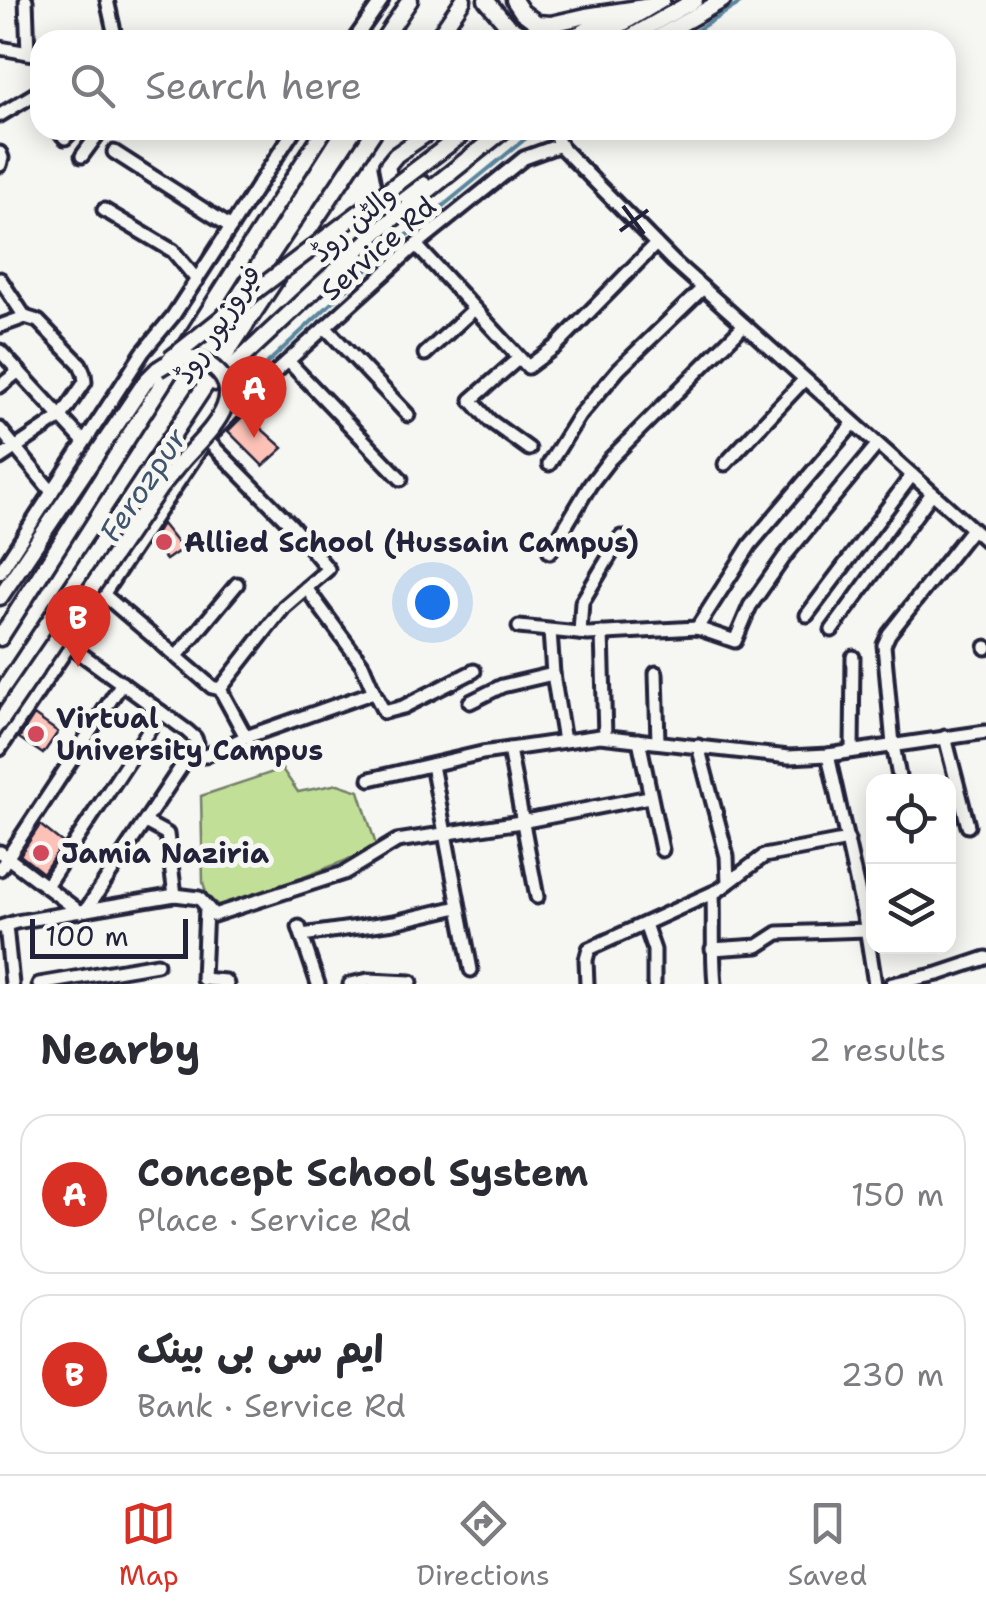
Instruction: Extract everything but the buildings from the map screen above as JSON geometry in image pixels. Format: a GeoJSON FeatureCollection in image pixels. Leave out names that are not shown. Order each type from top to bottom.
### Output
{"type":"FeatureCollection","features":[{"type":"Feature","properties":{"kind":"main road"},"geometry":{"type":"LineString","coordinates":[[390,30],[410,0]]}},
{"type":"Feature","properties":{"kind":"main road"},"geometry":{"type":"LineString","coordinates":[[442,30],[462,0]]}},
{"type":"Feature","properties":{"kind":"main road"},"geometry":{"type":"LineString","coordinates":[[486,0],[515,30]]}},
{"type":"Feature","properties":{"kind":"main road"},"geometry":{"type":"LineString","coordinates":[[514,0],[522,12],[538,22],[551,24],[657,3]]}},
{"type":"Feature","properties":{"kind":"main road"},"geometry":{"type":"LineString","coordinates":[[642,30],[695,0]]}},
{"type":"Feature","properties":{"kind":"main road"},"geometry":{"type":"LineString","coordinates":[[671,30],[724,0]]}},
{"type":"Feature","properties":{"kind":"main road"},"geometry":{"type":"LineString","coordinates":[[612,30],[657,3]]}},
{"type":"Feature","properties":{"kind":"main road"},"geometry":{"type":"LineString","coordinates":[[587,30],[618,11]]}},
{"type":"Feature","properties":{"kind":"main road","name":"فیروزپور روڈ"},"geometry":{"type":"LineString","coordinates":[[0,638],[318,140]]}},
{"type":"Feature","properties":{"kind":"main road","name":"فیروزپور روڈ"},"geometry":{"type":"LineString","coordinates":[[0,695],[368,140]]}},
{"type":"Feature","properties":{"kind":"main road"},"geometry":{"type":"LineString","coordinates":[[418,140],[387,166],[390,181],[404,195],[411,194],[478,140]]}},
{"type":"Feature","properties":{"kind":"main road"},"geometry":{"type":"LineString","coordinates":[[0,597],[146,381],[253,293],[455,140]]}},
{"type":"Feature","properties":{"kind":"main road","name":"والٹن روڈ"},"geometry":{"type":"LineString","coordinates":[[197,400],[379,230],[492,140]]}},
{"type":"Feature","properties":{"kind":"main road"},"geometry":{"type":"LineString","coordinates":[[0,722],[159,490],[224,410],[226,393],[222,379],[202,360],[173,359],[158,369]]}},
{"type":"Feature","properties":{"kind":"street"},"geometry":{"type":"LineString","coordinates":[[26,0],[30,30]]}},
{"type":"Feature","properties":{"kind":"street"},"geometry":{"type":"LineString","coordinates":[[107,0],[114,30]]}},
{"type":"Feature","properties":{"kind":"street"},"geometry":{"type":"LineString","coordinates":[[361,30],[382,0]]}},
{"type":"Feature","properties":{"kind":"street"},"geometry":{"type":"LineString","coordinates":[[0,48],[30,53]]}},
{"type":"Feature","properties":{"kind":"street"},"geometry":{"type":"LineString","coordinates":[[0,116],[30,97]]}},
{"type":"Feature","properties":{"kind":"street"},"geometry":{"type":"LineString","coordinates":[[82,156],[94,140]]}},
{"type":"Feature","properties":{"kind":"street"},"geometry":{"type":"LineString","coordinates":[[0,572],[288,140]]}},
{"type":"Feature","properties":{"kind":"street"},"geometry":{"type":"LineString","coordinates":[[557,140],[703,288],[986,541]]}},
{"type":"Feature","properties":{"kind":"street","name":"Service Rd"},"geometry":{"type":"LineString","coordinates":[[0,749],[207,440],[246,399],[416,245],[524,158],[560,145]]}},
{"type":"Feature","properties":{"kind":"street"},"geometry":{"type":"LineString","coordinates":[[0,152],[0,165]]}},
{"type":"Feature","properties":{"kind":"street"},"geometry":{"type":"LineString","coordinates":[[114,152],[231,227]]}},
{"type":"Feature","properties":{"kind":"street"},"geometry":{"type":"LineString","coordinates":[[104,210],[173,251],[196,280]]}},
{"type":"Feature","properties":{"kind":"street"},"geometry":{"type":"LineString","coordinates":[[416,245],[528,367],[556,346],[656,244]]}},
{"type":"Feature","properties":{"kind":"street"},"geometry":{"type":"LineString","coordinates":[[0,279],[25,317]]}},
{"type":"Feature","properties":{"kind":"street"},"geometry":{"type":"LineString","coordinates":[[549,464],[580,416],[619,368],[703,288]]}},
{"type":"Feature","properties":{"kind":"street"},"geometry":{"type":"LineString","coordinates":[[425,354],[474,309]]}},
{"type":"Feature","properties":{"kind":"street"},"geometry":{"type":"LineString","coordinates":[[0,326],[25,317],[38,321],[80,364],[85,382],[61,417],[0,458]]}},
{"type":"Feature","properties":{"kind":"street"},"geometry":{"type":"LineString","coordinates":[[550,552],[610,458],[744,326]]}},
{"type":"Feature","properties":{"kind":"street"},"geometry":{"type":"LineString","coordinates":[[325,328],[408,415]]}},
{"type":"Feature","properties":{"kind":"street"},"geometry":{"type":"LineString","coordinates":[[0,351],[84,442]]}},
{"type":"Feature","properties":{"kind":"street"},"geometry":{"type":"LineString","coordinates":[[520,358],[471,400],[490,421],[528,449]]}},
{"type":"Feature","properties":{"kind":"street"},"geometry":{"type":"LineString","coordinates":[[288,361],[402,479]]}},
{"type":"Feature","properties":{"kind":"street"},"geometry":{"type":"LineString","coordinates":[[0,386],[19,372]]}},
{"type":"Feature","properties":{"kind":"street"},"geometry":{"type":"LineString","coordinates":[[724,464],[804,380]]}},
{"type":"Feature","properties":{"kind":"street"},"geometry":{"type":"LineString","coordinates":[[697,628],[750,546],[853,424]]}},
{"type":"Feature","properties":{"kind":"street"},"geometry":{"type":"LineString","coordinates":[[0,430],[52,492]]}},
{"type":"Feature","properties":{"kind":"street"},"geometry":{"type":"LineString","coordinates":[[207,440],[291,525],[328,570],[284,608],[220,689]]}},
{"type":"Feature","properties":{"kind":"street"},"geometry":{"type":"LineString","coordinates":[[519,627],[580,634],[697,628],[735,641],[750,606],[785,556],[877,445]]}},
{"type":"Feature","properties":{"kind":"street"},"geometry":{"type":"LineString","coordinates":[[807,614],[912,475]]}},
{"type":"Feature","properties":{"kind":"street"},"geometry":{"type":"LineString","coordinates":[[832,630],[932,493]]}},
{"type":"Feature","properties":{"kind":"street"},"geometry":{"type":"LineString","coordinates":[[898,774],[884,645],[972,529]]}},
{"type":"Feature","properties":{"kind":"street"},"geometry":{"type":"LineString","coordinates":[[580,634],[582,602],[621,536]]}},
{"type":"Feature","properties":{"kind":"street"},"geometry":{"type":"LineString","coordinates":[[177,656],[236,584]]}},
{"type":"Feature","properties":{"kind":"street"},"geometry":{"type":"LineString","coordinates":[[306,588],[362,664],[384,712],[403,708],[474,671]]}},
{"type":"Feature","properties":{"kind":"street"},"geometry":{"type":"LineString","coordinates":[[103,594],[212,687],[220,689],[246,738]]}},
{"type":"Feature","properties":{"kind":"street"},"geometry":{"type":"LineString","coordinates":[[550,632],[564,741]]}},
{"type":"Feature","properties":{"kind":"street"},"geometry":{"type":"LineString","coordinates":[[602,633],[605,736]]}},
{"type":"Feature","properties":{"kind":"street"},"geometry":{"type":"LineString","coordinates":[[69,645],[195,738],[196,743],[84,911]]}},
{"type":"Feature","properties":{"kind":"street"},"geometry":{"type":"LineString","coordinates":[[852,657],[852,752]]}},
{"type":"Feature","properties":{"kind":"street"},"geometry":{"type":"LineString","coordinates":[[656,672],[658,742]]}},
{"type":"Feature","properties":{"kind":"street"},"geometry":{"type":"LineString","coordinates":[[470,702],[502,686],[553,674]]}},
{"type":"Feature","properties":{"kind":"street"},"geometry":{"type":"LineString","coordinates":[[0,870],[4,855],[122,684]]}},
{"type":"Feature","properties":{"kind":"street"},"geometry":{"type":"LineString","coordinates":[[189,754],[205,756],[374,692]]}},
{"type":"Feature","properties":{"kind":"street"},"geometry":{"type":"LineString","coordinates":[[46,886],[161,712]]}},
{"type":"Feature","properties":{"kind":"street"},"geometry":{"type":"LineString","coordinates":[[370,779],[509,749],[605,736],[789,757],[986,732]]}},
{"type":"Feature","properties":{"kind":"street"},"geometry":{"type":"LineString","coordinates":[[945,738],[968,826]]}},
{"type":"Feature","properties":{"kind":"street"},"geometry":{"type":"LineString","coordinates":[[638,740],[662,850]]}},
{"type":"Feature","properties":{"kind":"street"},"geometry":{"type":"LineString","coordinates":[[698,746],[727,856],[728,882]]}},
{"type":"Feature","properties":{"kind":"street"},"geometry":{"type":"LineString","coordinates":[[509,749],[537,897]]}},
{"type":"Feature","properties":{"kind":"street"},"geometry":{"type":"LineString","coordinates":[[828,755],[866,925]]}},
{"type":"Feature","properties":{"kind":"street"},"geometry":{"type":"LineString","coordinates":[[432,765],[470,970]]}},
{"type":"Feature","properties":{"kind":"street"},"geometry":{"type":"LineString","coordinates":[[12,984],[3,926],[175,895],[198,898],[214,915],[344,873],[397,841],[649,797]]}},
{"type":"Feature","properties":{"kind":"street"},"geometry":{"type":"LineString","coordinates":[[145,822],[168,834],[175,895]]}},
{"type":"Feature","properties":{"kind":"street"},"geometry":{"type":"LineString","coordinates":[[587,984],[589,949],[713,893],[764,856],[848,840]]}},
{"type":"Feature","properties":{"kind":"street"},"geometry":{"type":"LineString","coordinates":[[4,855],[84,911]]}},
{"type":"Feature","properties":{"kind":"street"},"geometry":{"type":"LineString","coordinates":[[713,893],[715,984]]}},
{"type":"Feature","properties":{"kind":"street"},"geometry":{"type":"LineString","coordinates":[[318,984],[300,931],[394,922],[458,907]]}},
{"type":"Feature","properties":{"kind":"street"},"geometry":{"type":"LineString","coordinates":[[206,908],[203,979],[226,980],[227,984]]}},
{"type":"Feature","properties":{"kind":"street"},"geometry":{"type":"LineString","coordinates":[[645,924],[654,950],[654,984]]}},
{"type":"Feature","properties":{"kind":"street"},"geometry":{"type":"LineString","coordinates":[[712,950],[758,946],[778,933],[866,930]]}},
{"type":"Feature","properties":{"kind":"street"},"geometry":{"type":"LineString","coordinates":[[871,954],[875,984]]}},
{"type":"Feature","properties":{"kind":"street"},"geometry":{"type":"LineString","coordinates":[[892,984],[986,958]]}},
{"type":"Feature","properties":{"kind":"street"},"geometry":{"type":"LineString","coordinates":[[39,984],[156,964]]}},
{"type":"Feature","properties":{"kind":"street"},"geometry":{"type":"LineString","coordinates":[[350,984],[368,980],[411,982]]}},
{"type":"Feature","properties":{"kind":"green space"},"geometry":{"type":"Polygon","coordinates":[[[282,769],[298,792],[338,784],[359,791],[377,848],[219,906],[207,896],[203,882],[201,796],[282,769]]]}},
{"type":"Feature","properties":{"kind":"waterway","name":"Ferozpur"},"geometry":{"type":"LineString","coordinates":[[697,30],[745,0]]}},
{"type":"Feature","properties":{"kind":"waterway","name":"Ferozpur"},"geometry":{"type":"LineString","coordinates":[[231,397],[384,254],[524,140]]}},
{"type":"Feature","properties":{"kind":"waterway","name":"Ferozpur"},"geometry":{"type":"LineString","coordinates":[[0,736],[108,578]]}},
{"type":"Feature","properties":{"kind":"place","name":"Concept School System"},"geometry":{"type":"Point","coordinates":[254,438]}},
{"type":"Feature","properties":{"kind":"place","name":"Allied School (Hussain Campus)"},"geometry":{"type":"Point","coordinates":[164,542]}},
{"type":"Feature","properties":{"kind":"place","name":"ایم سی بی بینک"},"geometry":{"type":"Point","coordinates":[78,667]}},
{"type":"Feature","properties":{"kind":"place","name":"Virtual University Campus"},"geometry":{"type":"Point","coordinates":[36,734]}},
{"type":"Feature","properties":{"kind":"place","name":"Jamia Naziria"},"geometry":{"type":"Point","coordinates":[41,853]}}]}
